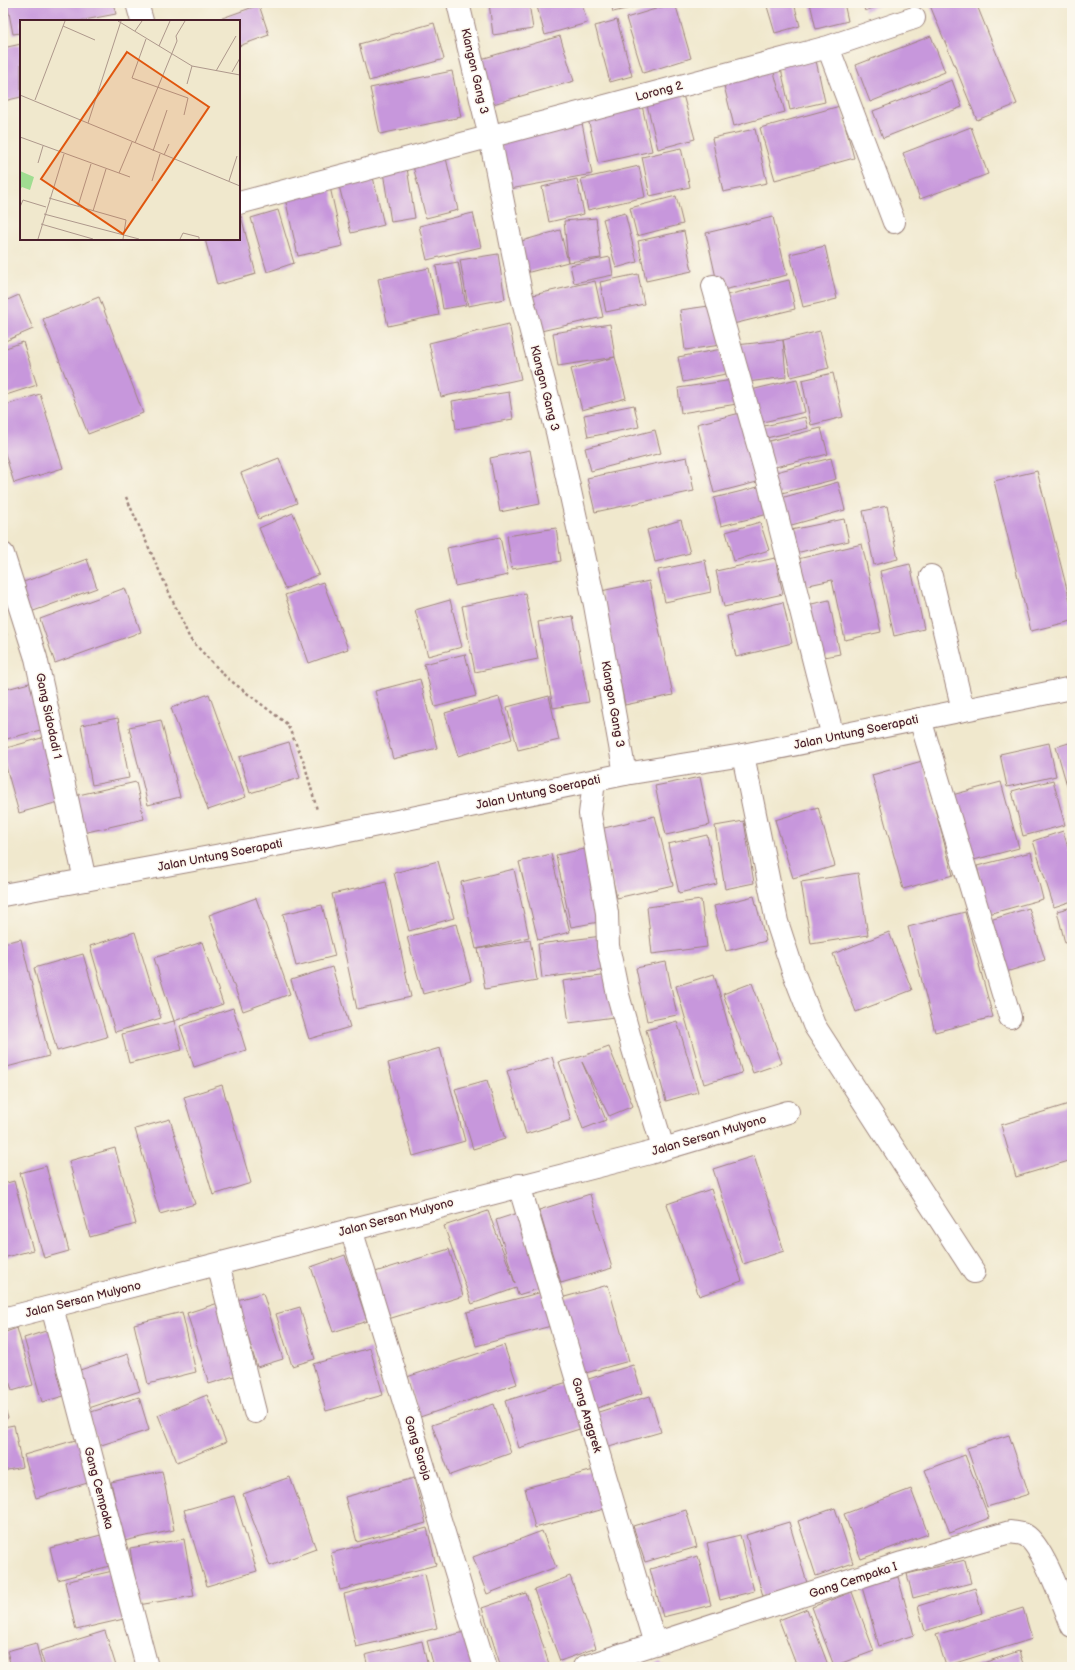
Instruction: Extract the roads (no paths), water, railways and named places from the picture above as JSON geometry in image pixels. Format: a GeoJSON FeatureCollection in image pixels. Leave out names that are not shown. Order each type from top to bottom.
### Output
{"type":"FeatureCollection","features":[{"type":"Feature","properties":{"kind":"main road"},"geometry":{"type":"LineString","coordinates":[[137,3],[142,20]]}},
{"type":"Feature","properties":{"kind":"main road","name":"Klangon Gang 3"},"geometry":{"type":"LineString","coordinates":[[458,3],[490,137],[521,293],[557,432],[595,605],[625,774]]}},
{"type":"Feature","properties":{"kind":"main road","name":"Lorong 2"},"geometry":{"type":"LineString","coordinates":[[240,203],[828,47],[914,18]]}},
{"type":"Feature","properties":{"kind":"main road"},"geometry":{"type":"LineString","coordinates":[[828,47],[894,222]]}},
{"type":"Feature","properties":{"kind":"main road"},"geometry":{"type":"LineString","coordinates":[[713,286],[769,484],[833,737]]}},
{"type":"Feature","properties":{"kind":"main road","name":"Gang Sidodadi 1"},"geometry":{"type":"LineString","coordinates":[[3,554],[36,658],[84,880]]}},
{"type":"Feature","properties":{"kind":"main road"},"geometry":{"type":"LineString","coordinates":[[931,576],[963,710]]}},
{"type":"Feature","properties":{"kind":"main road","name":"Jalan Untung Soerapati"},"geometry":{"type":"LineString","coordinates":[[3,895],[324,836],[625,774],[743,756],[1072,688]]}},
{"type":"Feature","properties":{"kind":"main road"},"geometry":{"type":"LineString","coordinates":[[920,719],[1010,1017]]}},
{"type":"Feature","properties":{"kind":"main road"},"geometry":{"type":"LineString","coordinates":[[743,756],[777,922],[793,971],[814,1025],[974,1272]]}},
{"type":"Feature","properties":{"kind":"main road"},"geometry":{"type":"LineString","coordinates":[[594,781],[590,814],[606,913],[608,946],[618,995],[663,1148]]}},
{"type":"Feature","properties":{"kind":"main road","name":"Jalan Sersan Mulyono"},"geometry":{"type":"LineString","coordinates":[[3,1319],[52,1308],[663,1148],[788,1112]]}},
{"type":"Feature","properties":{"kind":"main road","name":"Gang Anggrek"},"geometry":{"type":"LineString","coordinates":[[519,1185],[655,1644]]}},
{"type":"Feature","properties":{"kind":"main road","name":"Gang Saroja"},"geometry":{"type":"LineString","coordinates":[[351,1229],[485,1667]]}},
{"type":"Feature","properties":{"kind":"main road"},"geometry":{"type":"LineString","coordinates":[[218,1264],[255,1412]]}},
{"type":"Feature","properties":{"kind":"main road","name":"Gang Cempaka"},"geometry":{"type":"LineString","coordinates":[[52,1308],[147,1667]]}},
{"type":"Feature","properties":{"kind":"main road","name":"Gang Cempaka I"},"geometry":{"type":"LineString","coordinates":[[584,1667],[902,1563],[1010,1532],[1025,1535],[1037,1547],[1061,1598],[1072,1626]]}}]}
